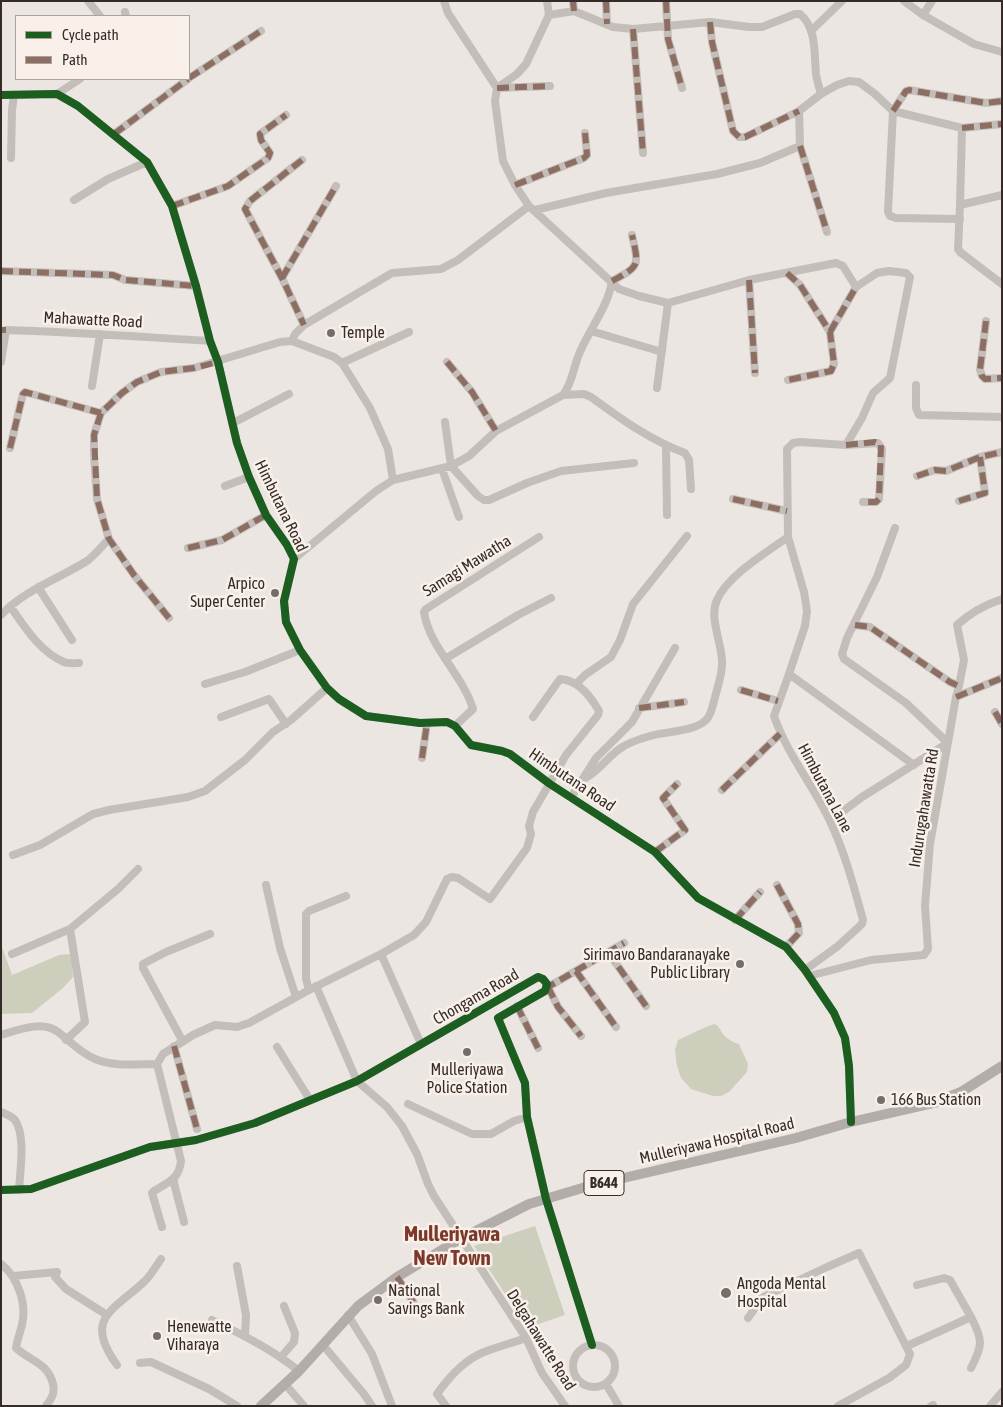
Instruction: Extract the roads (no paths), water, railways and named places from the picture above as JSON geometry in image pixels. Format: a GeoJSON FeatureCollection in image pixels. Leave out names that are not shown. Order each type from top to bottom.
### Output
{"type":"FeatureCollection","features":[{"type":"Feature","properties":{"kind":"main road","name":"Mulleriyawa Hospital Road"},"geometry":{"type":"LineString","coordinates":[[261,1406],[299,1371],[358,1306],[397,1277],[460,1238],[529,1204],[589,1186],[796,1138],[851,1122],[934,1103],[960,1092],[1002,1066]]}},
{"type":"Feature","properties":{"kind":"street"},"geometry":{"type":"LineString","coordinates":[[88,1],[99,15]]}},
{"type":"Feature","properties":{"kind":"street"},"geometry":{"type":"LineString","coordinates":[[444,1],[448,13],[497,88],[495,101],[503,161],[515,185],[532,208],[619,289],[668,303],[749,280],[840,264],[856,287]]}},
{"type":"Feature","properties":{"kind":"street"},"geometry":{"type":"LineString","coordinates":[[497,88],[517,74],[526,64],[549,15],[546,1]]}},
{"type":"Feature","properties":{"kind":"street"},"geometry":{"type":"LineString","coordinates":[[573,1],[574,11]]}},
{"type":"Feature","properties":{"kind":"street"},"geometry":{"type":"LineString","coordinates":[[606,1],[607,24]]}},
{"type":"Feature","properties":{"kind":"street"},"geometry":{"type":"LineString","coordinates":[[666,1],[668,40],[682,88]]}},
{"type":"Feature","properties":{"kind":"street"},"geometry":{"type":"LineString","coordinates":[[811,32],[842,1]]}},
{"type":"Feature","properties":{"kind":"street"},"geometry":{"type":"LineString","coordinates":[[904,1],[923,15],[974,44],[1002,52]]}},
{"type":"Feature","properties":{"kind":"street"},"geometry":{"type":"LineString","coordinates":[[923,15],[932,1]]}},
{"type":"Feature","properties":{"kind":"street"},"geometry":{"type":"LineString","coordinates":[[549,15],[574,11],[618,28],[633,29],[710,22],[749,27],[762,26],[794,14],[800,14],[809,25],[811,32],[816,77],[821,94]]}},
{"type":"Feature","properties":{"kind":"street"},"geometry":{"type":"LineString","coordinates":[[710,22],[712,42],[733,131],[739,137],[745,137],[799,111],[821,94],[849,81],[859,82],[893,111],[962,128],[1002,124]]}},
{"type":"Feature","properties":{"kind":"street"},"geometry":{"type":"LineString","coordinates":[[633,29],[643,153]]}},
{"type":"Feature","properties":{"kind":"street"},"geometry":{"type":"LineString","coordinates":[[190,77],[261,31]]}},
{"type":"Feature","properties":{"kind":"street"},"geometry":{"type":"LineString","coordinates":[[1,95],[57,94],[78,80]]}},
{"type":"Feature","properties":{"kind":"street"},"geometry":{"type":"LineString","coordinates":[[114,134],[185,80]]}},
{"type":"Feature","properties":{"kind":"street"},"geometry":{"type":"LineString","coordinates":[[497,88],[550,86]]}},
{"type":"Feature","properties":{"kind":"street"},"geometry":{"type":"LineString","coordinates":[[960,220],[896,218],[890,216],[888,212],[893,111],[906,91],[910,90],[986,103],[1002,101]]}},
{"type":"Feature","properties":{"kind":"street","name":"Himbutana Road"},"geometry":{"type":"LineString","coordinates":[[57,94],[78,106],[147,162],[172,206],[210,341],[218,362],[237,443],[249,477],[266,515],[287,545],[294,560],[284,601],[286,622],[300,650],[327,688],[339,699],[366,716],[427,723],[447,722],[455,726],[471,745],[502,750],[510,754],[550,784],[572,796],[655,852],[698,898],[786,947],[807,973],[834,1013],[845,1038],[849,1066],[851,1122]]}},
{"type":"Feature","properties":{"kind":"street"},"geometry":{"type":"LineString","coordinates":[[11,158],[14,95]]}},
{"type":"Feature","properties":{"kind":"street"},"geometry":{"type":"LineString","coordinates":[[799,111],[800,146],[827,232]]}},
{"type":"Feature","properties":{"kind":"street"},"geometry":{"type":"LineString","coordinates":[[172,206],[228,186],[268,158],[270,153],[261,140],[260,134],[286,115]]}},
{"type":"Feature","properties":{"kind":"street"},"geometry":{"type":"LineString","coordinates":[[962,128],[958,245],[960,252],[1002,284]]}},
{"type":"Feature","properties":{"kind":"street"},"geometry":{"type":"LineString","coordinates":[[515,185],[584,158],[587,155],[584,133]]}},
{"type":"Feature","properties":{"kind":"street"},"geometry":{"type":"LineString","coordinates":[[292,341],[295,334],[304,325],[392,273],[441,269],[458,260],[532,208],[606,192],[717,174],[760,163],[800,146]]}},
{"type":"Feature","properties":{"kind":"street"},"geometry":{"type":"LineString","coordinates":[[302,160],[250,201],[245,209],[282,278],[304,325]]}},
{"type":"Feature","properties":{"kind":"street"},"geometry":{"type":"LineString","coordinates":[[74,200],[108,179],[147,162]]}},
{"type":"Feature","properties":{"kind":"street"},"geometry":{"type":"LineString","coordinates":[[282,278],[336,186]]}},
{"type":"Feature","properties":{"kind":"street"},"geometry":{"type":"LineString","coordinates":[[960,204],[1002,195]]}},
{"type":"Feature","properties":{"kind":"street"},"geometry":{"type":"LineString","coordinates":[[612,281],[632,270],[636,265],[637,258],[632,235]]}},
{"type":"Feature","properties":{"kind":"street"},"geometry":{"type":"LineString","coordinates":[[1,271],[113,275],[125,280],[196,286]]}},
{"type":"Feature","properties":{"kind":"street"},"geometry":{"type":"LineString","coordinates":[[830,332],[856,287],[877,273],[889,271],[906,273],[910,277],[890,378],[873,393],[862,418],[846,445]]}},
{"type":"Feature","properties":{"kind":"street"},"geometry":{"type":"LineString","coordinates":[[787,273],[800,285],[830,332],[834,364],[831,370],[788,380]]}},
{"type":"Feature","properties":{"kind":"street"},"geometry":{"type":"LineString","coordinates":[[749,280],[755,373]]}},
{"type":"Feature","properties":{"kind":"street"},"geometry":{"type":"LineString","coordinates":[[294,560],[376,491],[393,480],[451,466],[469,456],[496,431],[563,395],[570,386],[580,352],[610,293],[612,281]]}},
{"type":"Feature","properties":{"kind":"street"},"geometry":{"type":"LineString","coordinates":[[657,388],[668,303]]}},
{"type":"Feature","properties":{"kind":"street"},"geometry":{"type":"LineString","coordinates":[[986,321],[980,370],[985,378],[1002,378]]}},
{"type":"Feature","properties":{"kind":"street","name":"Mahawatte Road"},"geometry":{"type":"LineString","coordinates":[[1,362],[4,330],[210,341]]}},
{"type":"Feature","properties":{"kind":"street"},"geometry":{"type":"LineString","coordinates":[[591,331],[662,352]]}},
{"type":"Feature","properties":{"kind":"street"},"geometry":{"type":"LineString","coordinates":[[342,363],[409,332]]}},
{"type":"Feature","properties":{"kind":"street"},"geometry":{"type":"LineString","coordinates":[[92,386],[100,334]]}},
{"type":"Feature","properties":{"kind":"street"},"geometry":{"type":"LineString","coordinates":[[168,618],[134,575],[109,538],[97,499],[94,434],[100,413],[137,382],[161,372],[194,368],[218,362],[280,342],[292,341],[334,357],[342,363],[370,408],[388,449],[393,480]]}},
{"type":"Feature","properties":{"kind":"street"},"geometry":{"type":"LineString","coordinates":[[447,362],[472,392],[496,431]]}},
{"type":"Feature","properties":{"kind":"street"},"geometry":{"type":"LineString","coordinates":[[916,385],[916,408],[919,415],[1002,417]]}},
{"type":"Feature","properties":{"kind":"street"},"geometry":{"type":"LineString","coordinates":[[10,448],[25,392],[100,413]]}},
{"type":"Feature","properties":{"kind":"street"},"geometry":{"type":"LineString","coordinates":[[233,424],[289,394]]}},
{"type":"Feature","properties":{"kind":"street"},"geometry":{"type":"LineString","coordinates":[[563,395],[584,394],[591,397],[629,425],[666,446],[685,453],[689,460],[691,489]]}},
{"type":"Feature","properties":{"kind":"street"},"geometry":{"type":"LineString","coordinates":[[445,422],[451,466],[478,496],[484,500],[489,500],[560,470],[634,463]]}},
{"type":"Feature","properties":{"kind":"street","name":"Himbutana Lane"},"geometry":{"type":"LineString","coordinates":[[807,973],[862,924],[864,920],[850,872],[830,821],[780,734],[774,716],[805,626],[807,611],[804,592],[788,537],[788,449],[793,443],[800,442],[846,445]]}},
{"type":"Feature","properties":{"kind":"street"},"geometry":{"type":"LineString","coordinates":[[846,445],[875,442],[881,445],[879,499],[876,502],[863,502]]}},
{"type":"Feature","properties":{"kind":"street"},"geometry":{"type":"LineString","coordinates":[[666,446],[667,515]]}},
{"type":"Feature","properties":{"kind":"street"},"geometry":{"type":"LineString","coordinates":[[918,476],[935,470],[946,471],[980,457],[1002,452]]}},
{"type":"Feature","properties":{"kind":"street"},"geometry":{"type":"LineString","coordinates":[[960,501],[985,493],[980,457]]}},
{"type":"Feature","properties":{"kind":"street"},"geometry":{"type":"LineString","coordinates":[[442,468],[459,517]]}},
{"type":"Feature","properties":{"kind":"street"},"geometry":{"type":"LineString","coordinates":[[226,486],[249,477]]}},
{"type":"Feature","properties":{"kind":"street"},"geometry":{"type":"LineString","coordinates":[[733,499],[787,511]]}},
{"type":"Feature","properties":{"kind":"street"},"geometry":{"type":"LineString","coordinates":[[188,548],[222,540],[266,515]]}},
{"type":"Feature","properties":{"kind":"street"},"geometry":{"type":"LineString","coordinates":[[830,821],[862,797],[948,743],[906,703],[844,659],[842,654],[847,638],[877,577],[894,528]]}},
{"type":"Feature","properties":{"kind":"street"},"geometry":{"type":"LineString","coordinates":[[576,684],[610,657],[620,640],[633,604],[687,536]]}},
{"type":"Feature","properties":{"kind":"street","name":"Samagi Mawatha"},"geometry":{"type":"LineString","coordinates":[[455,726],[473,708],[469,697],[445,659],[425,621],[424,612],[539,537]]}},
{"type":"Feature","properties":{"kind":"street"},"geometry":{"type":"LineString","coordinates":[[584,779],[595,773],[618,750],[628,744],[650,736],[696,727],[707,720],[721,675],[722,660],[714,610],[717,599],[744,568],[788,537]]}},
{"type":"Feature","properties":{"kind":"street"},"geometry":{"type":"LineString","coordinates":[[1,615],[10,606],[38,587],[88,560],[109,538]]}},
{"type":"Feature","properties":{"kind":"street"},"geometry":{"type":"LineString","coordinates":[[38,587],[72,640]]}},
{"type":"Feature","properties":{"kind":"street"},"geometry":{"type":"LineString","coordinates":[[445,659],[518,614],[550,598]]}},
{"type":"Feature","properties":{"kind":"street","name":"Indurugahawatta Rd"},"geometry":{"type":"LineString","coordinates":[[807,973],[871,960],[924,955],[928,949],[926,906],[930,844],[964,660],[957,625],[970,613],[987,603],[1002,598]]}},
{"type":"Feature","properties":{"kind":"street"},"geometry":{"type":"LineString","coordinates":[[10,606],[29,633],[48,652],[65,663],[79,663]]}},
{"type":"Feature","properties":{"kind":"street"},"geometry":{"type":"LineString","coordinates":[[855,625],[870,627],[960,686]]}},
{"type":"Feature","properties":{"kind":"street"},"geometry":{"type":"LineString","coordinates":[[572,796],[596,758],[632,722],[675,648]]}},
{"type":"Feature","properties":{"kind":"street"},"geometry":{"type":"LineString","coordinates":[[205,684],[245,672],[300,650]]}},
{"type":"Feature","properties":{"kind":"street"},"geometry":{"type":"LineString","coordinates":[[789,674],[914,764]]}},
{"type":"Feature","properties":{"kind":"street"},"geometry":{"type":"LineString","coordinates":[[956,697],[1002,678]]}},
{"type":"Feature","properties":{"kind":"street"},"geometry":{"type":"LineString","coordinates":[[162,1227],[152,1193],[174,1178],[180,1169],[177,1143],[157,1064],[163,1054],[182,1040],[215,1025],[237,1027],[249,1023],[312,988],[382,954],[414,935],[426,922],[448,879],[452,877],[458,878],[490,899],[526,848],[531,834],[529,826],[533,812],[566,755],[598,715],[599,711],[591,697],[576,684],[567,679],[560,679],[533,717]]}},
{"type":"Feature","properties":{"kind":"street"},"geometry":{"type":"LineString","coordinates":[[13,855],[40,845],[93,814],[188,797],[205,791],[245,760],[272,732],[286,724],[327,688]]}},
{"type":"Feature","properties":{"kind":"street"},"geometry":{"type":"LineString","coordinates":[[741,690],[778,701]]}},
{"type":"Feature","properties":{"kind":"street"},"geometry":{"type":"LineString","coordinates":[[221,717],[269,700],[286,724]]}},
{"type":"Feature","properties":{"kind":"street"},"geometry":{"type":"LineString","coordinates":[[639,708],[684,702]]}},
{"type":"Feature","properties":{"kind":"street"},"geometry":{"type":"LineString","coordinates":[[995,712],[1002,724]]}},
{"type":"Feature","properties":{"kind":"street"},"geometry":{"type":"LineString","coordinates":[[422,758],[427,723]]}},
{"type":"Feature","properties":{"kind":"street"},"geometry":{"type":"LineString","coordinates":[[722,790],[780,734]]}},
{"type":"Feature","properties":{"kind":"street"},"geometry":{"type":"LineString","coordinates":[[655,852],[685,830],[663,798],[677,784]]}},
{"type":"Feature","properties":{"kind":"street"},"geometry":{"type":"LineString","coordinates":[[12,954],[70,929],[112,895],[138,869]]}},
{"type":"Feature","properties":{"kind":"street"},"geometry":{"type":"LineString","coordinates":[[266,885],[280,948],[296,997]]}},
{"type":"Feature","properties":{"kind":"street"},"geometry":{"type":"LineString","coordinates":[[777,885],[798,924],[799,933],[786,947]]}},
{"type":"Feature","properties":{"kind":"street"},"geometry":{"type":"LineString","coordinates":[[735,920],[760,892]]}},
{"type":"Feature","properties":{"kind":"street"},"geometry":{"type":"LineString","coordinates":[[346,896],[306,914],[306,979],[357,1080]]}},
{"type":"Feature","properties":{"kind":"street"},"geometry":{"type":"LineString","coordinates":[[66,1040],[85,1022],[70,929]]}},
{"type":"Feature","properties":{"kind":"street"},"geometry":{"type":"LineString","coordinates":[[182,1040],[143,968],[143,964],[166,952],[210,934]]}},
{"type":"Feature","properties":{"kind":"street"},"geometry":{"type":"LineString","coordinates":[[581,1036],[546,989],[624,943]]}},
{"type":"Feature","properties":{"kind":"street"},"geometry":{"type":"LineString","coordinates":[[608,952],[646,1006]]}},
{"type":"Feature","properties":{"kind":"street"},"geometry":{"type":"LineString","coordinates":[[382,954],[421,1044]]}},
{"type":"Feature","properties":{"kind":"street"},"geometry":{"type":"LineString","coordinates":[[576,971],[616,1027]]}},
{"type":"Feature","properties":{"kind":"street","name":"Chongama Road"},"geometry":{"type":"LineString","coordinates":[[1,1190],[19,1190],[45,1185],[160,1144],[196,1140],[238,1128],[310,1100],[357,1080],[538,977],[543,979],[546,989],[498,1018],[525,1083],[527,1117],[546,1199],[592,1344]]}},
{"type":"Feature","properties":{"kind":"street"},"geometry":{"type":"LineString","coordinates":[[516,1006],[538,1048]]}},
{"type":"Feature","properties":{"kind":"street"},"geometry":{"type":"LineString","coordinates":[[1,1035],[28,1027],[44,1027],[56,1030],[66,1040],[96,1060],[120,1064],[157,1064]]}},
{"type":"Feature","properties":{"kind":"street"},"geometry":{"type":"LineString","coordinates":[[174,1046],[196,1129]]}},
{"type":"Feature","properties":{"kind":"street"},"geometry":{"type":"LineString","coordinates":[[277,1047],[310,1100]]}},
{"type":"Feature","properties":{"kind":"street","name":"Delgahawatte Road"},"geometry":{"type":"LineString","coordinates":[[357,1080],[388,1107],[402,1126],[417,1154],[428,1184],[460,1238],[526,1338],[542,1373],[565,1406]]}},
{"type":"Feature","properties":{"kind":"street"},"geometry":{"type":"LineString","coordinates":[[408,1104],[472,1134],[491,1134],[514,1121],[527,1117]]}},
{"type":"Feature","properties":{"kind":"street"},"geometry":{"type":"LineString","coordinates":[[1,1112],[14,1118],[20,1129],[19,1190]]}},
{"type":"Feature","properties":{"kind":"street"},"geometry":{"type":"LineString","coordinates":[[174,1178],[184,1222]]}},
{"type":"Feature","properties":{"kind":"street"},"geometry":{"type":"LineString","coordinates":[[748,1318],[765,1296],[859,1253],[910,1354],[906,1365],[889,1378],[838,1406]]}},
{"type":"Feature","properties":{"kind":"street"},"geometry":{"type":"LineString","coordinates":[[117,1365],[106,1350],[102,1323],[109,1310],[146,1280],[161,1259]]}},
{"type":"Feature","properties":{"kind":"street"},"geometry":{"type":"LineString","coordinates":[[1,1264],[17,1282],[23,1310],[22,1324],[16,1348],[46,1368],[50,1375],[54,1391],[52,1398],[46,1406]]}},
{"type":"Feature","properties":{"kind":"street"},"geometry":{"type":"LineString","coordinates":[[237,1266],[246,1315],[245,1336]]}},
{"type":"Feature","properties":{"kind":"street"},"geometry":{"type":"LineString","coordinates":[[13,1276],[57,1272],[55,1278],[66,1289],[107,1315]]}},
{"type":"Feature","properties":{"kind":"street"},"geometry":{"type":"LineString","coordinates":[[397,1277],[414,1303]]}},
{"type":"Feature","properties":{"kind":"street"},"geometry":{"type":"LineString","coordinates":[[917,1286],[944,1278],[950,1280],[980,1334],[980,1350],[971,1368]]}},
{"type":"Feature","properties":{"kind":"street"},"geometry":{"type":"LineString","coordinates":[[281,1358],[294,1342],[295,1334],[284,1306]]}},
{"type":"Feature","properties":{"kind":"street"},"geometry":{"type":"LineString","coordinates":[[348,1315],[372,1354],[392,1406]]}},
{"type":"Feature","properties":{"kind":"street"},"geometry":{"type":"LineString","coordinates":[[907,1346],[971,1317]]}},
{"type":"Feature","properties":{"kind":"street"},"geometry":{"type":"LineString","coordinates":[[212,1320],[245,1336],[299,1371]]}},
{"type":"Feature","properties":{"kind":"street"},"geometry":{"type":"LineString","coordinates":[[446,1406],[437,1394],[462,1366],[483,1352],[526,1338]]}},
{"type":"Feature","properties":{"kind":"street"},"geometry":{"type":"LineString","coordinates":[[592,1344],[605,1348],[614,1359],[614,1373],[606,1384],[592,1387],[580,1382],[576,1376],[573,1362],[575,1356],[585,1346],[592,1344]]}},
{"type":"Feature","properties":{"kind":"street"},"geometry":{"type":"LineString","coordinates":[[323,1345],[372,1406]]}},
{"type":"Feature","properties":{"kind":"street"},"geometry":{"type":"LineString","coordinates":[[140,1363],[151,1362],[209,1388],[237,1406]]}},
{"type":"Feature","properties":{"kind":"street"},"geometry":{"type":"LineString","coordinates":[[285,1384],[304,1406]]}},
{"type":"Feature","properties":{"kind":"street"},"geometry":{"type":"LineString","coordinates":[[606,1384],[619,1406]]}},
{"type":"Feature","properties":{"kind":"street"},"geometry":{"type":"LineString","coordinates":[[990,1406],[1002,1392]]}},
{"type":"Feature","properties":{"kind":"place","name":"Temple"},"geometry":{"type":"Point","coordinates":[331,333]}},
{"type":"Feature","properties":{"kind":"place","name":"Arpico Super Center"},"geometry":{"type":"Point","coordinates":[275,593]}},
{"type":"Feature","properties":{"kind":"place","name":"Sirimavo Bandaranayake Public Library"},"geometry":{"type":"Point","coordinates":[740,964]}},
{"type":"Feature","properties":{"kind":"place","name":"Mulleriyawa Police Station"},"geometry":{"type":"Point","coordinates":[467,1052]}},
{"type":"Feature","properties":{"kind":"place","name":"166 Bus Station"},"geometry":{"type":"Point","coordinates":[881,1100]}},
{"type":"Feature","properties":{"kind":"place","name":"Angoda Mental Hospital"},"geometry":{"type":"Point","coordinates":[726,1293]}},
{"type":"Feature","properties":{"kind":"place","name":"National Savings Bank"},"geometry":{"type":"Point","coordinates":[378,1300]}},
{"type":"Feature","properties":{"kind":"place","name":"Henewatte Viharaya"},"geometry":{"type":"Point","coordinates":[157,1336]}},
{"type":"Feature","properties":{"kind":"district","name":"Mulleriyawa New Town"},"geometry":{"type":"Point","coordinates":[452,1246]}}]}
